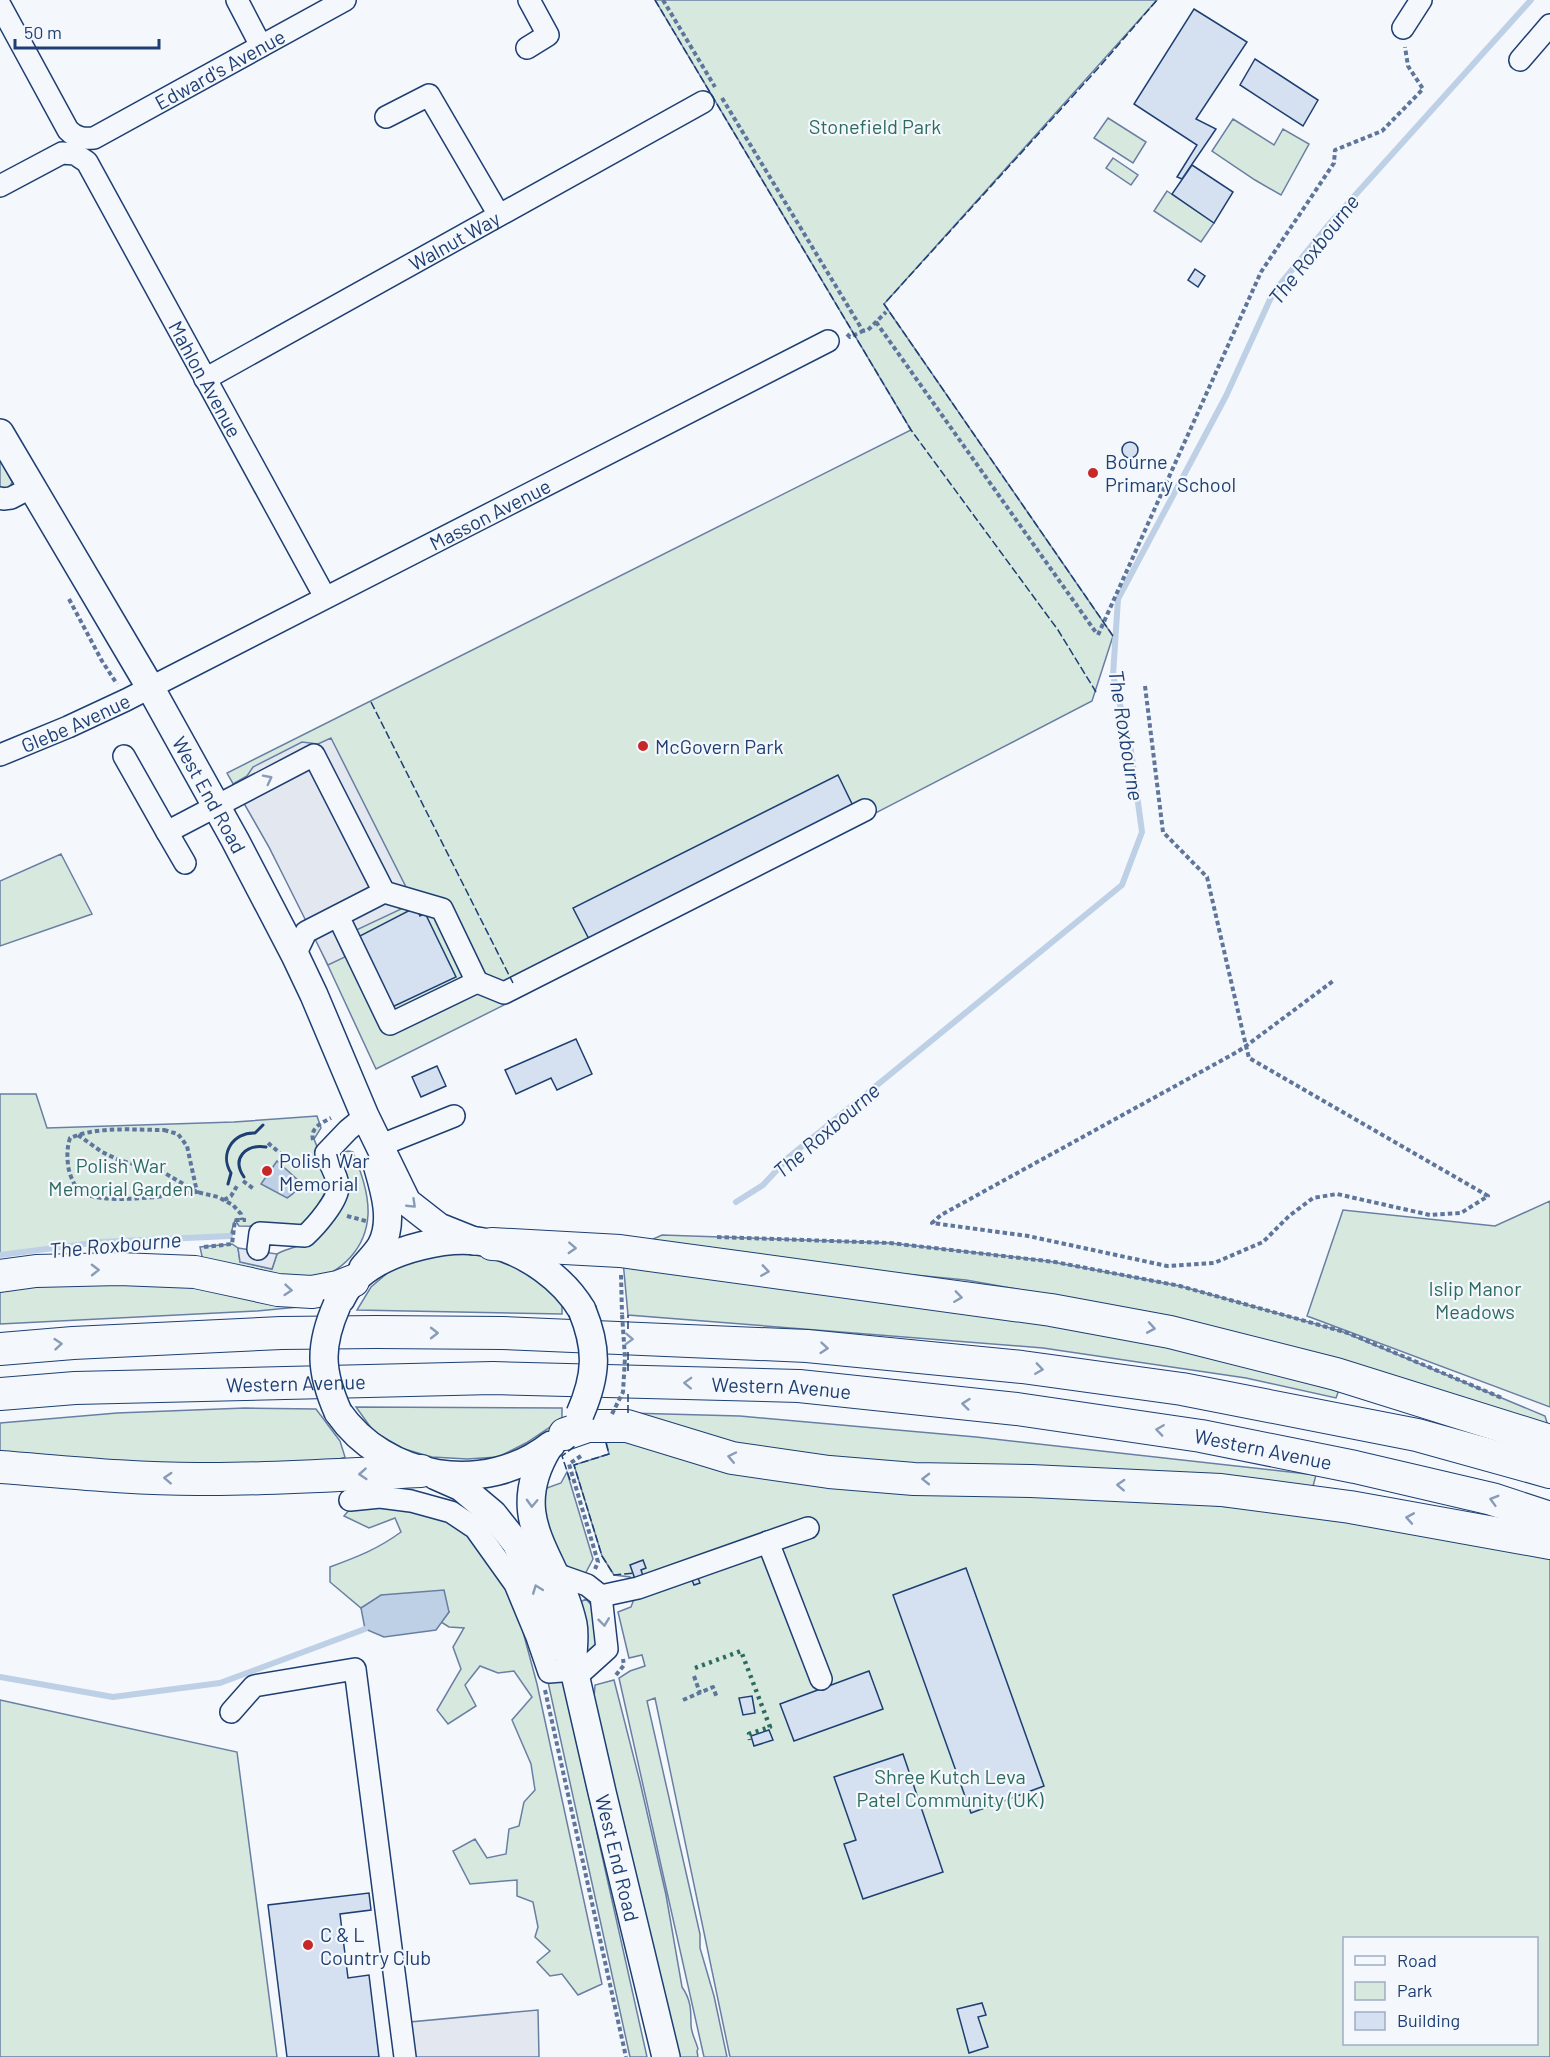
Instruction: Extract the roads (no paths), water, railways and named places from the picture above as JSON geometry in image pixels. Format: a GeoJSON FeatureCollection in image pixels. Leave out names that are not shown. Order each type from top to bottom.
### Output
{"type":"FeatureCollection","features":[{"type":"Feature","properties":{"kind":"highway"},"geometry":{"type":"LineString","coordinates":[[483,1243],[621,1251],[1051,1310],[1170,1332],[1336,1374],[1550,1441]]}},
{"type":"Feature","properties":{"kind":"highway"},"geometry":{"type":"LineString","coordinates":[[0,1275],[119,1269],[195,1272],[278,1290],[312,1293],[338,1287],[349,1288]]}},
{"type":"Feature","properties":{"kind":"highway","name":"Western Avenue"},"geometry":{"type":"LineString","coordinates":[[0,1349],[73,1343],[246,1335],[375,1332],[502,1333],[807,1346],[1022,1367],[1182,1389],[1417,1435],[1550,1472]]}},
{"type":"Feature","properties":{"kind":"highway","name":"Western Avenue"},"geometry":{"type":"LineString","coordinates":[[0,1394],[75,1388],[493,1378],[799,1386],[1017,1409],[1202,1436],[1355,1467],[1492,1499],[1550,1518]]}},
{"type":"Feature","properties":{"kind":"highway"},"geometry":{"type":"LineString","coordinates":[[571,1437],[588,1426],[610,1424],[627,1426],[732,1458],[829,1472],[914,1479],[1031,1481],[1221,1490],[1350,1508],[1550,1543]]}},
{"type":"Feature","properties":{"kind":"highway"},"geometry":{"type":"LineString","coordinates":[[0,1467],[195,1479],[313,1478],[426,1472]]}},
{"type":"Feature","properties":{"kind":"main road","name":"West End Road"},"geometry":{"type":"LineString","coordinates":[[0,433],[150,687],[296,955],[365,1116],[407,1202],[440,1227],[483,1243]]}},
{"type":"Feature","properties":{"kind":"main road","name":"West End Road"},"geometry":{"type":"LineString","coordinates":[[349,1288],[381,1245],[387,1226],[386,1197],[365,1116]]}},
{"type":"Feature","properties":{"kind":"main road"},"geometry":{"type":"LineString","coordinates":[[443,1242],[483,1243],[528,1259],[549,1273],[573,1296],[590,1329],[594,1372],[571,1437],[531,1459],[492,1473],[469,1475],[426,1472],[390,1459],[359,1438],[338,1412],[324,1375],[329,1323],[349,1288],[399,1252],[421,1245],[443,1242]]}},
{"type":"Feature","properties":{"kind":"main road","name":"West End Road"},"geometry":{"type":"LineString","coordinates":[[571,1437],[535,1476],[530,1506],[536,1533],[573,1626],[574,1669],[666,2057]]}},
{"type":"Feature","properties":{"kind":"main road","name":"West End Road"},"geometry":{"type":"LineString","coordinates":[[426,1472],[461,1487],[493,1514],[516,1543],[531,1574],[553,1631],[574,1669]]}},
{"type":"Feature","properties":{"kind":"street"},"geometry":{"type":"LineString","coordinates":[[237,0],[261,46]]}},
{"type":"Feature","properties":{"kind":"street","name":"Edward's Avenue"},"geometry":{"type":"LineString","coordinates":[[0,186],[62,153],[84,148],[345,0]]}},
{"type":"Feature","properties":{"kind":"street"},"geometry":{"type":"LineString","coordinates":[[527,48],[548,36],[529,0]]}},
{"type":"Feature","properties":{"kind":"street"},"geometry":{"type":"LineString","coordinates":[[1403,28],[1421,0]]}},
{"type":"Feature","properties":{"kind":"street","name":"Mahlon Avenue"},"geometry":{"type":"LineString","coordinates":[[0,5],[68,130],[84,148],[205,379],[325,597]]}},
{"type":"Feature","properties":{"kind":"street"},"geometry":{"type":"LineString","coordinates":[[1520,60],[1550,25]]}},
{"type":"Feature","properties":{"kind":"street"},"geometry":{"type":"LineString","coordinates":[[387,117],[429,95],[499,215]]}},
{"type":"Feature","properties":{"kind":"street","name":"Walnut Way"},"geometry":{"type":"LineString","coordinates":[[205,379],[703,102]]}},
{"type":"Feature","properties":{"kind":"street","name":"Masson Avenue"},"geometry":{"type":"LineString","coordinates":[[150,687],[836,335]]}},
{"type":"Feature","properties":{"kind":"street"},"geometry":{"type":"LineString","coordinates":[[0,498],[11,498],[32,487]]}},
{"type":"Feature","properties":{"kind":"street","name":"Glebe Avenue"},"geometry":{"type":"LineString","coordinates":[[0,755],[68,727],[150,687]]}},
{"type":"Feature","properties":{"kind":"street"},"geometry":{"type":"LineString","coordinates":[[167,832],[314,755],[384,892]]}},
{"type":"Feature","properties":{"kind":"street"},"geometry":{"type":"LineString","coordinates":[[124,756],[185,863]]}},
{"type":"Feature","properties":{"kind":"street"},"geometry":{"type":"LineString","coordinates":[[296,955],[306,932],[384,892],[442,909],[477,982],[504,993],[865,810]]}},
{"type":"Feature","properties":{"kind":"street"},"geometry":{"type":"LineString","coordinates":[[338,916],[390,1024],[477,982]]}},
{"type":"Feature","properties":{"kind":"street"},"geometry":{"type":"LineString","coordinates":[[258,1249],[260,1233],[305,1236],[315,1228],[338,1192],[338,1183],[326,1153],[365,1116]]}},
{"type":"Feature","properties":{"kind":"street"},"geometry":{"type":"LineString","coordinates":[[379,1146],[454,1116]]}},
{"type":"Feature","properties":{"kind":"street"},"geometry":{"type":"LineString","coordinates":[[350,1500],[380,1497],[411,1501],[451,1512],[476,1528],[515,1584],[549,1672],[574,1669],[607,1649],[601,1596],[587,1585],[553,1573]]}},
{"type":"Feature","properties":{"kind":"street"},"geometry":{"type":"LineString","coordinates":[[601,1596],[638,1588],[808,1528]]}},
{"type":"Feature","properties":{"kind":"street"},"geometry":{"type":"LineString","coordinates":[[768,1542],[821,1679]]}},
{"type":"Feature","properties":{"kind":"street"},"geometry":{"type":"LineString","coordinates":[[231,1712],[254,1686],[355,1669],[405,2057]]}},
{"type":"Feature","properties":{"kind":"water"},"geometry":{"type":"Polygon","coordinates":[[[277,1161],[299,1181],[295,1191],[287,1198],[261,1184],[277,1161]]]}},
{"type":"Feature","properties":{"kind":"water"},"geometry":{"type":"Polygon","coordinates":[[[444,1590],[449,1612],[436,1630],[384,1637],[365,1629],[361,1608],[381,1595],[444,1590]]]}},
{"type":"Feature","properties":{"kind":"waterway","name":"The Roxbourne"},"geometry":{"type":"LineString","coordinates":[[736,1202],[763,1185],[789,1157],[1122,885],[1142,832],[1131,751],[1113,675],[1118,599],[1226,396],[1273,293],[1331,222],[1531,0]]}},
{"type":"Feature","properties":{"kind":"waterway","name":"The Roxbourne"},"geometry":{"type":"LineString","coordinates":[[0,1255],[100,1242],[230,1236]]}},
{"type":"Feature","properties":{"kind":"waterway"},"geometry":{"type":"LineString","coordinates":[[0,1677],[113,1697],[220,1683],[365,1629]]}},
{"type":"Feature","properties":{"kind":"place","name":"Bourne Primary School"},"geometry":{"type":"Point","coordinates":[1093,473]}},
{"type":"Feature","properties":{"kind":"place","name":"McGovern Park"},"geometry":{"type":"Point","coordinates":[643,746]}},
{"type":"Feature","properties":{"kind":"place","name":"Polish War Memorial"},"geometry":{"type":"Point","coordinates":[267,1171]}},
{"type":"Feature","properties":{"kind":"place","name":"C & L Country Club"},"geometry":{"type":"Point","coordinates":[308,1945]}},
{"type":"Feature","properties":{"kind":"park label","name":"Stonefield Park"},"geometry":{"type":"Point","coordinates":[875,126]}},
{"type":"Feature","properties":{"kind":"park label","name":"Polish War Memorial Garden"},"geometry":{"type":"Point","coordinates":[121,1176]}},
{"type":"Feature","properties":{"kind":"park label","name":"Islip Manor Meadows"},"geometry":{"type":"Point","coordinates":[1475,1300]}},
{"type":"Feature","properties":{"kind":"park label","name":"Shree Kutch Leva Patel Community (UK)"},"geometry":{"type":"Point","coordinates":[950,1788]}}]}
